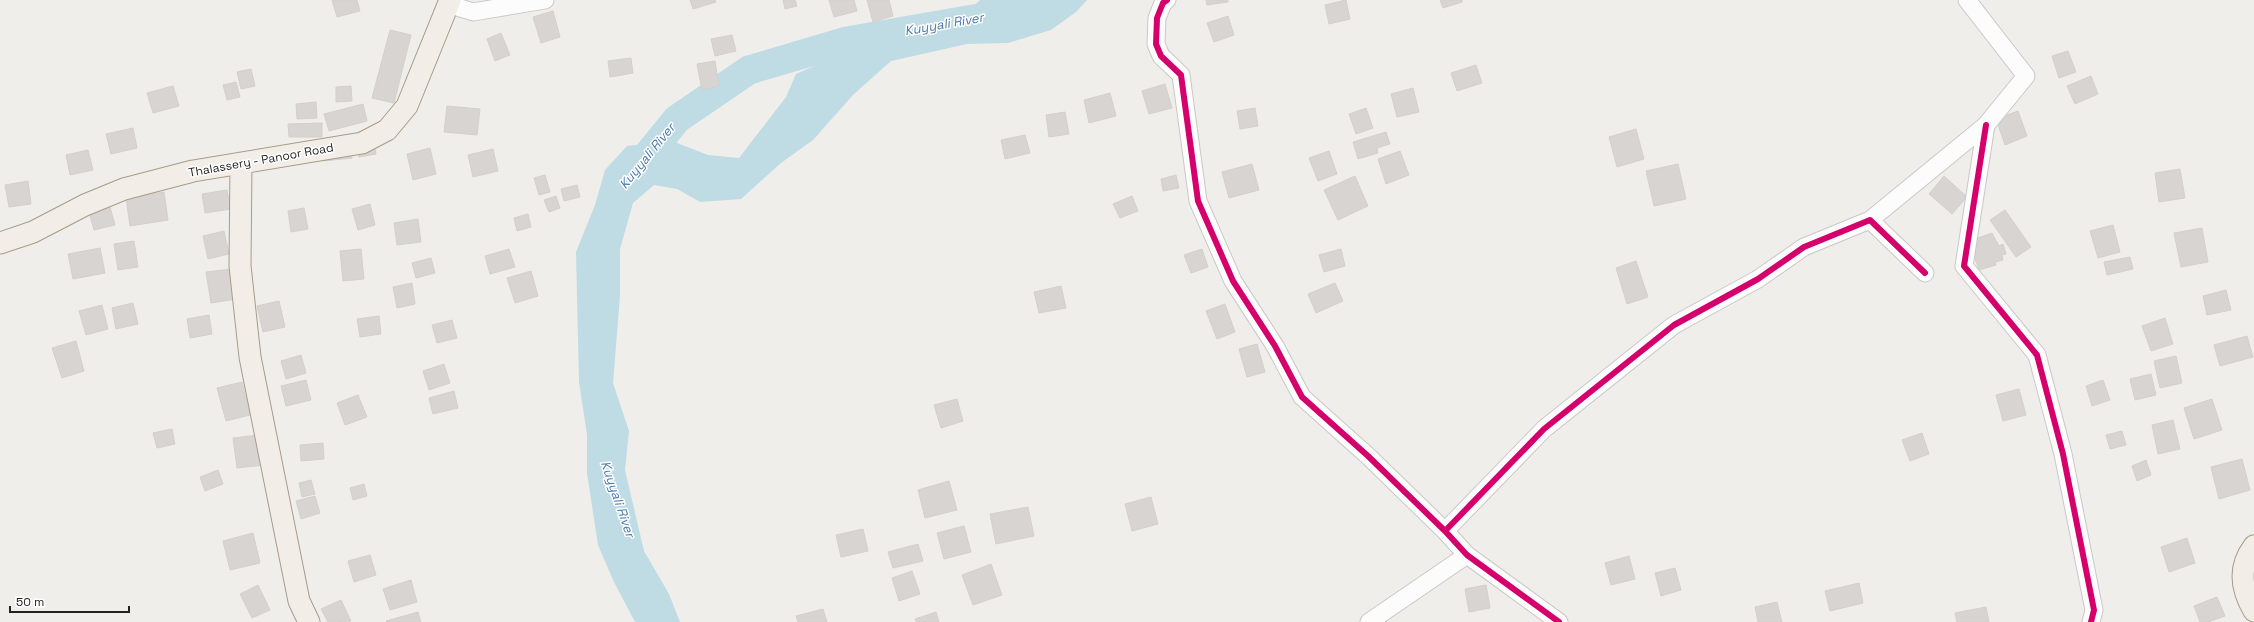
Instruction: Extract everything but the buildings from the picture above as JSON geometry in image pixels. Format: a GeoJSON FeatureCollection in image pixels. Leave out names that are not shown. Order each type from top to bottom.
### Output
{"type":"FeatureCollection","features":[{"type":"Feature","properties":{"kind":"main road","name":"Thalassery - Panoor Road"},"geometry":{"type":"LineString","coordinates":[[0,243],[33,232],[85,204],[124,188],[193,171],[362,143],[387,130],[407,106],[448,2]]}},
{"type":"Feature","properties":{"kind":"main road"},"geometry":{"type":"LineString","coordinates":[[241,163],[240,266],[250,357],[299,601],[309,622]]}},
{"type":"Feature","properties":{"kind":"main road"},"geometry":{"type":"LineString","coordinates":[[2254,546],[2248,553],[2241,578],[2245,594],[2254,611]]}},
{"type":"Feature","properties":{"kind":"street"},"geometry":{"type":"LineString","coordinates":[[448,2],[473,12],[545,0]]}},
{"type":"Feature","properties":{"kind":"street"},"geometry":{"type":"LineString","coordinates":[[1167,0],[1163,3],[1157,18],[1156,44],[1161,56],[1180,74],[1198,201],[1233,281],[1275,346],[1302,397],[1368,456],[1445,531],[1467,555],[1559,622]]}},
{"type":"Feature","properties":{"kind":"street"},"geometry":{"type":"LineString","coordinates":[[1445,531],[1544,429],[1674,326],[1758,280],[1804,247],[1870,220],[1986,125],[2026,76],[1967,0]]}},
{"type":"Feature","properties":{"kind":"street"},"geometry":{"type":"LineString","coordinates":[[1986,125],[1964,266],[2037,355],[2063,454],[2094,610],[2091,622]]}},
{"type":"Feature","properties":{"kind":"street"},"geometry":{"type":"LineString","coordinates":[[1870,220],[1925,273]]}},
{"type":"Feature","properties":{"kind":"street"},"geometry":{"type":"LineString","coordinates":[[1369,622],[1467,555]]}},
{"type":"Feature","properties":{"kind":"water"},"geometry":{"type":"Polygon","coordinates":[[[980,0],[1087,0],[1076,12],[1051,30],[1008,43],[967,44],[891,61],[853,95],[813,140],[781,163],[741,199],[700,202],[677,189],[654,185],[633,203],[620,249],[620,296],[613,383],[629,431],[625,470],[644,551],[669,594],[680,622],[635,622],[614,582],[598,545],[587,473],[587,435],[579,382],[576,252],[595,205],[605,170],[627,146],[672,141],[708,155],[739,158],[786,97],[796,74],[856,47],[967,12],[980,0]]]}},
{"type":"Feature","properties":{"kind":"waterway","name":"Kuyyali River"},"geometry":{"type":"LineString","coordinates":[[633,173],[677,119],[749,70],[847,41],[996,15],[1022,0]]}},
{"type":"Feature","properties":{"kind":"cycle path"},"geometry":{"type":"LineString","coordinates":[[1167,0],[1163,3],[1157,18],[1156,44],[1161,56],[1181,75],[1198,201],[1233,281],[1275,346],[1302,397],[1368,456],[1445,531]]}},
{"type":"Feature","properties":{"kind":"cycle path"},"geometry":{"type":"LineString","coordinates":[[1986,125],[1964,266],[2037,355],[2063,454],[2094,610],[2091,622]]}},
{"type":"Feature","properties":{"kind":"cycle path"},"geometry":{"type":"LineString","coordinates":[[1559,622],[1467,555],[1445,531],[1544,429],[1674,325],[1758,279],[1804,247],[1870,220],[1925,273]]}}]}
